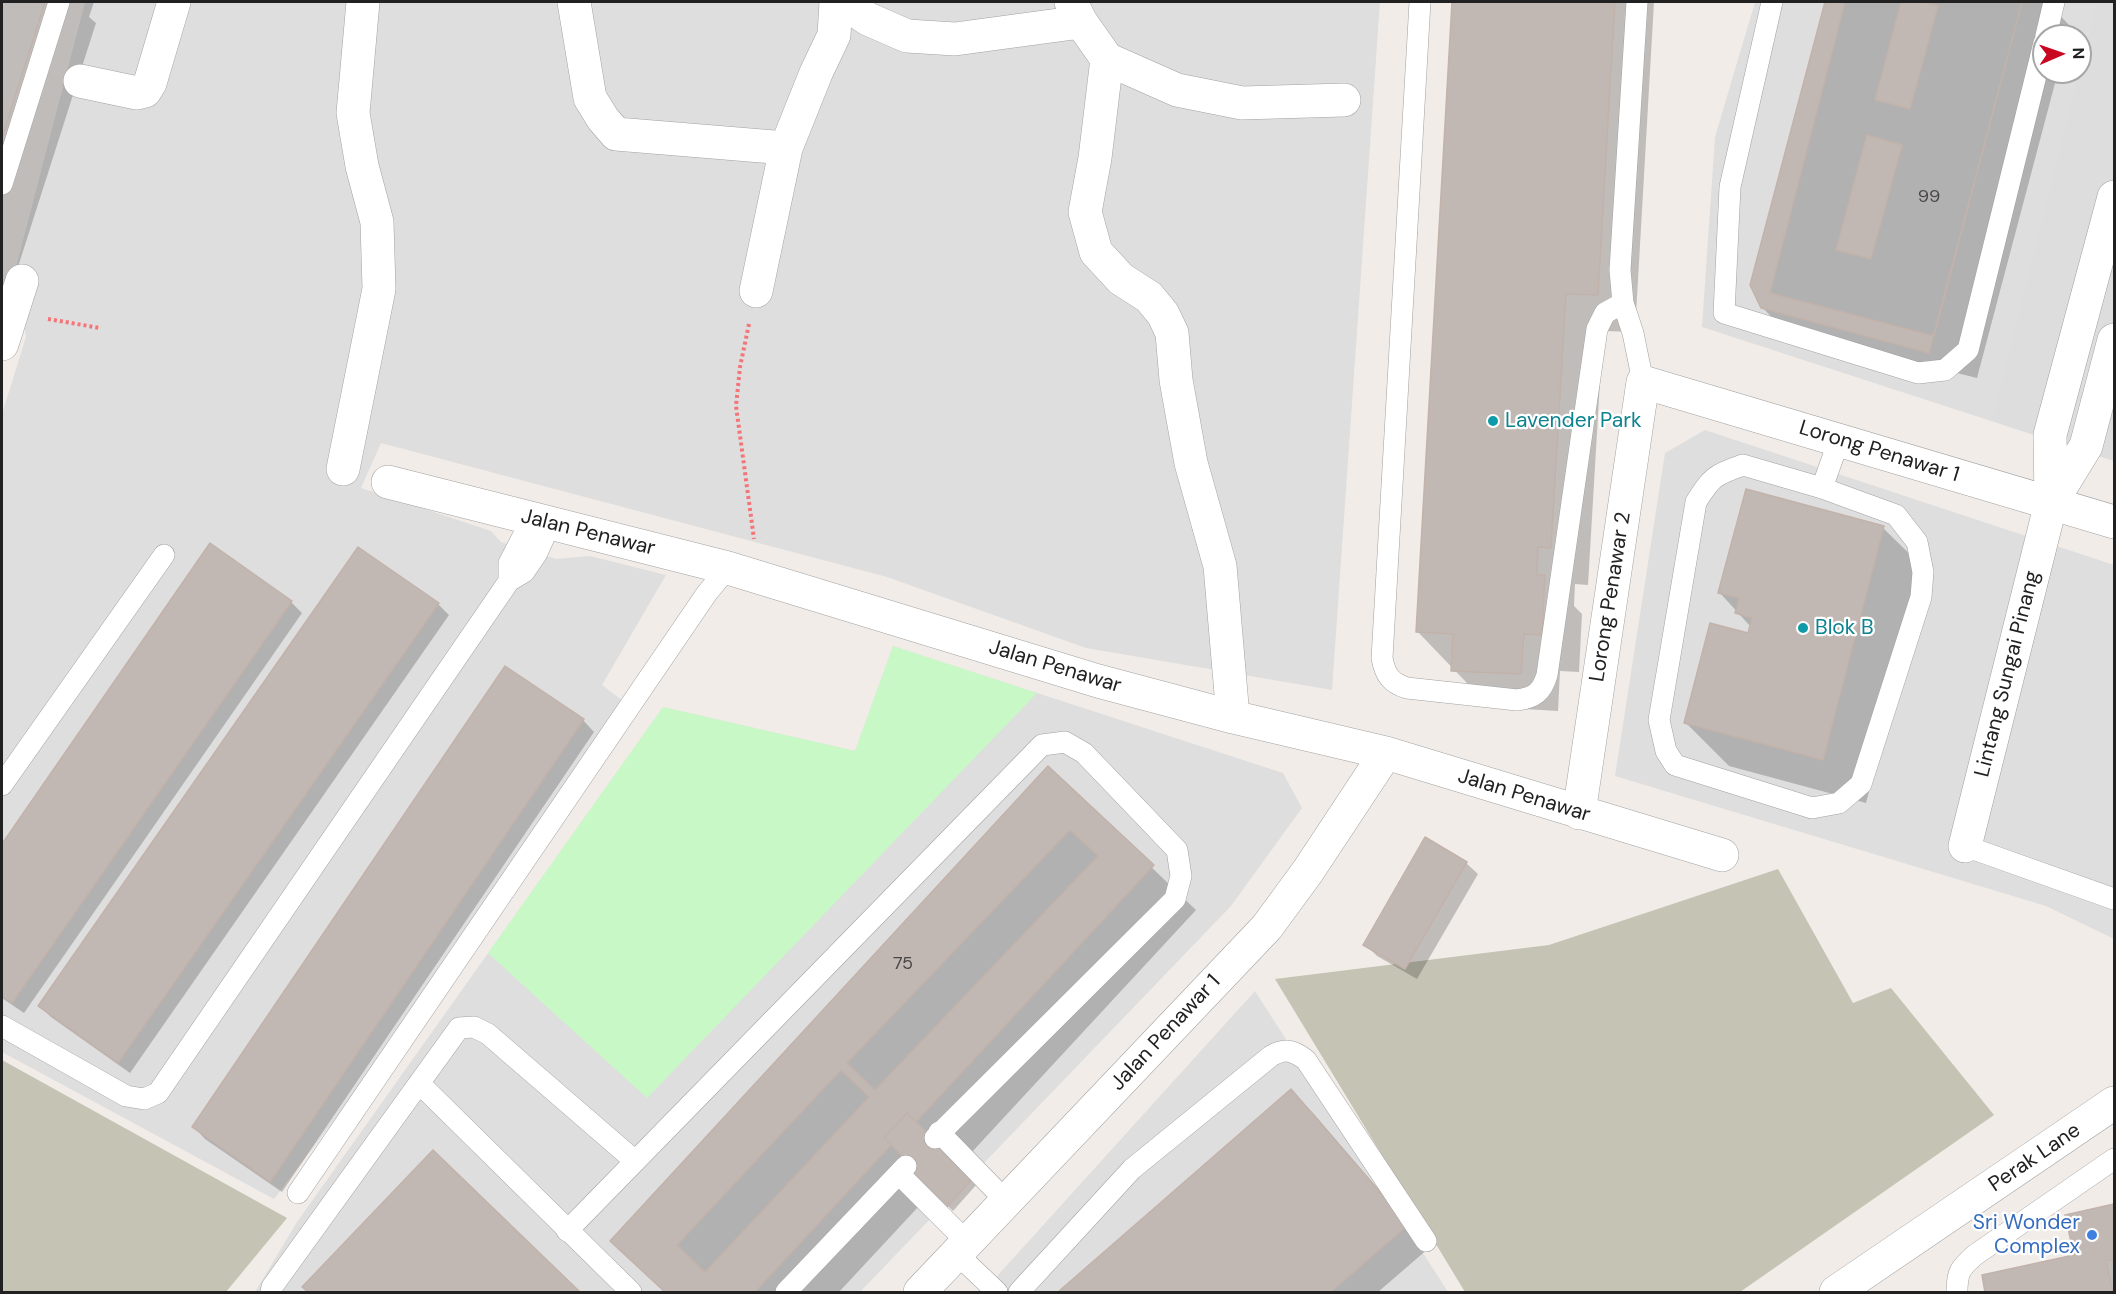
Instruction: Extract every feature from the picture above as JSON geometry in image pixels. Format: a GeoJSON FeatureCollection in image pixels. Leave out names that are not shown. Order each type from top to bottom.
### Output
{"type":"FeatureCollection","features":[{"type":"Feature","properties":{"kind":"street"},"geometry":{"type":"LineString","coordinates":[[81,81],[137,93],[145,91],[150,83],[174,2]]}},
{"type":"Feature","properties":{"kind":"street"},"geometry":{"type":"LineString","coordinates":[[343,469],[379,289],[377,222],[362,166],[353,113],[363,2]]}},
{"type":"Feature","properties":{"kind":"street"},"geometry":{"type":"LineString","coordinates":[[574,2],[590,98],[616,134],[786,148]]}},
{"type":"Feature","properties":{"kind":"street"},"geometry":{"type":"LineString","coordinates":[[756,291],[786,148],[834,35],[836,2]]}},
{"type":"Feature","properties":{"kind":"street"},"geometry":{"type":"LineString","coordinates":[[843,2],[868,19],[908,36],[955,39],[1076,12],[1107,59],[1177,90],[1242,103],[1344,100]]}},
{"type":"Feature","properties":{"kind":"street"},"geometry":{"type":"LineString","coordinates":[[1107,59],[1095,159],[1085,212],[1096,252],[1121,279],[1149,297],[1163,314],[1172,333],[1176,380],[1191,463],[1220,566],[1233,717]]}},
{"type":"Feature","properties":{"kind":"street","name":"Lintang Sungai Pinang"},"geometry":{"type":"LineString","coordinates":[[1965,846],[2051,503],[2050,435],[2115,197]]}},
{"type":"Feature","properties":{"kind":"street"},"geometry":{"type":"LineString","coordinates":[[2,342],[22,281]]}},
{"type":"Feature","properties":{"kind":"street","name":"Lintang Sungai Pinang"},"geometry":{"type":"LineString","coordinates":[[2051,503],[2086,446],[2115,340]]}},
{"type":"Feature","properties":{"kind":"street","name":"Lorong Penawar 1"},"geometry":{"type":"LineString","coordinates":[[1643,382],[2115,522]]}},
{"type":"Feature","properties":{"kind":"street","name":"Lorong Penawar 2"},"geometry":{"type":"LineString","coordinates":[[1579,813],[1643,382]]}},
{"type":"Feature","properties":{"kind":"street","name":"Jalan Penawar"},"geometry":{"type":"LineString","coordinates":[[388,482],[740,572],[1098,681],[1233,717],[1386,753],[1722,855]]}},
{"type":"Feature","properties":{"kind":"street","name":"Jalan Penawar 1"},"geometry":{"type":"LineString","coordinates":[[922,1292],[1267,927],[1308,871],[1386,753]]}},
{"type":"Feature","properties":{"kind":"street","name":"Perak Lane"},"geometry":{"type":"LineString","coordinates":[[1836,1293],[2115,1103]]}},
{"type":"Feature","properties":{"kind":"lane"},"geometry":{"type":"LineString","coordinates":[[2,184],[59,2]]}},
{"type":"Feature","properties":{"kind":"lane"},"geometry":{"type":"LineString","coordinates":[[1420,2],[1382,658],[1389,678],[1397,685],[1516,700],[1527,699],[1537,694],[1544,686],[1597,329],[1605,313],[1623,303]]}},
{"type":"Feature","properties":{"kind":"lane"},"geometry":{"type":"LineString","coordinates":[[1637,2],[1620,270],[1623,303],[1633,333],[1643,382]]}},
{"type":"Feature","properties":{"kind":"lane"},"geometry":{"type":"LineString","coordinates":[[1772,2],[1730,187],[1724,313],[1918,373],[1946,370],[1968,350],[2034,84]]}},
{"type":"Feature","properties":{"kind":"lane"},"geometry":{"type":"LineString","coordinates":[[2049,24],[2054,2]]}},
{"type":"Feature","properties":{"kind":"lane"},"geometry":{"type":"LineString","coordinates":[[1822,488],[1839,440]]}},
{"type":"Feature","properties":{"kind":"lane"},"geometry":{"type":"LineString","coordinates":[[1743,465],[1822,488],[1896,515],[1917,542],[1923,572],[1921,597],[1861,783],[1839,803],[1812,808],[1675,765],[1666,751],[1659,720],[1696,502],[1710,480],[1743,465]]}},
{"type":"Feature","properties":{"kind":"lane"},"geometry":{"type":"LineString","coordinates":[[2,1026],[126,1096],[144,1099],[158,1093],[509,581],[509,563],[541,521]]}},
{"type":"Feature","properties":{"kind":"lane"},"geometry":{"type":"LineString","coordinates":[[2,786],[164,555]]}},
{"type":"Feature","properties":{"kind":"lane"},"geometry":{"type":"LineString","coordinates":[[298,1193],[700,602],[740,572]]}},
{"type":"Feature","properties":{"kind":"lane"},"geometry":{"type":"LineString","coordinates":[[567,1231],[1042,745],[1065,742],[1084,753],[1177,850],[1181,876],[1175,899],[937,1135],[1007,1202]]}},
{"type":"Feature","properties":{"kind":"lane"},"geometry":{"type":"LineString","coordinates":[[1965,846],[2115,899]]}},
{"type":"Feature","properties":{"kind":"lane"},"geometry":{"type":"LineString","coordinates":[[271,1293],[272,1287],[459,1028],[474,1027],[488,1034],[635,1161]]}},
{"type":"Feature","properties":{"kind":"lane"},"geometry":{"type":"LineString","coordinates":[[1019,1293],[1132,1169],[1271,1056],[1282,1050],[1296,1052],[1306,1060],[1426,1241]]}},
{"type":"Feature","properties":{"kind":"lane"},"geometry":{"type":"LineString","coordinates":[[419,1083],[631,1293]]}},
{"type":"Feature","properties":{"kind":"lane"},"geometry":{"type":"LineString","coordinates":[[1957,1293],[1957,1277],[1962,1266],[2115,1159]]}},
{"type":"Feature","properties":{"kind":"lane"},"geometry":{"type":"LineString","coordinates":[[786,1293],[903,1170],[997,1293]]}},
{"type":"Feature","properties":{"kind":"path"},"geometry":{"type":"LineString","coordinates":[[740,572],[754,533],[736,406],[740,367],[756,291]]}},
{"type":"Feature","properties":{"kind":"shaded area"},"geometry":{"type":"Polygon","coordinates":[[[85,2],[1380,2],[1332,690],[1086,648],[887,577],[381,443],[361,488],[491,531],[501,542],[556,559],[590,556],[666,575],[602,685],[623,701],[355,1093],[274,1199],[2,1052],[2,414],[26,337],[16,267],[85,2]]]}},
{"type":"Feature","properties":{"kind":"shaded area"},"geometry":{"type":"Polygon","coordinates":[[[1755,2],[2114,2],[2114,461],[1702,327],[1715,137],[1755,2]]]}},
{"type":"Feature","properties":{"kind":"shaded area"},"geometry":{"type":"Polygon","coordinates":[[[2097,2],[2114,2],[2114,461],[1992,421],[2076,84],[2092,84],[2091,24],[2097,2]]]}},
{"type":"Feature","properties":{"kind":"shaded area"},"geometry":{"type":"Polygon","coordinates":[[[1705,430],[2114,565],[2114,939],[2046,906],[1615,776],[1665,453],[1705,430]]]}},
{"type":"Feature","properties":{"kind":"shaded area"},"geometry":{"type":"Polygon","coordinates":[[[893,646],[1283,773],[1302,808],[1231,906],[860,1292],[255,1292],[297,1222],[663,707],[855,751],[893,646]]]}},
{"type":"Feature","properties":{"kind":"shaded area"},"geometry":{"type":"Polygon","coordinates":[[[1778,869],[1853,1003],[1891,988],[1994,1115],[1740,1292],[1465,1292],[1275,979],[1549,945],[1778,869]]]}},
{"type":"Feature","properties":{"kind":"shaded area"},"geometry":{"type":"Polygon","coordinates":[[[1255,991],[1448,1292],[982,1292],[989,1285],[1255,991]]]}},
{"type":"Feature","properties":{"kind":"shaded area"},"geometry":{"type":"Polygon","coordinates":[[[2,1060],[287,1218],[226,1292],[2,1292],[2,1060]]]}},
{"type":"Feature","properties":{"kind":"green space"},"geometry":{"type":"Polygon","coordinates":[[[893,646],[1037,693],[647,1098],[488,953],[663,707],[855,751],[893,646]]]}},
{"type":"Feature","properties":{"kind":"building"},"geometry":{"type":"Polygon","coordinates":[[[2,2],[45,2],[2,138],[2,2]]]}},
{"type":"Feature","properties":{"kind":"building"},"geometry":{"type":"Polygon","coordinates":[[[2,2],[45,2],[2,138],[2,2]]]}},
{"type":"Feature","properties":{"kind":"building","name":"Lavender Park"},"geometry":{"type":"Polygon","coordinates":[[[1452,2],[1615,2],[1598,295],[1566,294],[1551,548],[1538,547],[1537,575],[1545,575],[1542,635],[1524,634],[1521,674],[1451,671],[1453,634],[1416,632],[1452,2]]]}},
{"type":"Feature","properties":{"kind":"building"},"geometry":{"type":"Polygon","coordinates":[[[1825,2],[2022,2],[1929,353],[1761,308],[1750,285],[1825,2]]]}},
{"type":"Feature","properties":{"kind":"building"},"geometry":{"type":"Polygon","coordinates":[[[1845,2],[1901,2],[1875,100],[1910,109],[1938,6],[1923,2],[2022,2],[1934,336],[1770,293],[1845,2]],[[1867,135],[1836,250],[1871,259],[1902,145],[1867,135]]]}},
{"type":"Feature","properties":{"kind":"building","name":"Blok B"},"geometry":{"type":"Polygon","coordinates":[[[1746,489],[1884,526],[1823,760],[1684,723],[1710,623],[1748,633],[1752,618],[1735,613],[1739,598],[1718,593],[1746,489]]]}},
{"type":"Feature","properties":{"kind":"building"},"geometry":{"type":"Polygon","coordinates":[[[210,543],[292,601],[12,1003],[2,996],[2,844],[210,543]]]}},
{"type":"Feature","properties":{"kind":"building"},"geometry":{"type":"Polygon","coordinates":[[[358,547],[439,603],[118,1063],[38,1006],[358,547]]]}},
{"type":"Feature","properties":{"kind":"building"},"geometry":{"type":"Polygon","coordinates":[[[505,666],[584,719],[270,1182],[192,1127],[505,666]]]}},
{"type":"Feature","properties":{"kind":"building"},"geometry":{"type":"Polygon","coordinates":[[[1048,766],[1154,865],[916,1122],[907,1113],[884,1138],[891,1145],[755,1292],[665,1292],[610,1241],[1048,766]],[[1070,830],[847,1063],[875,1090],[1098,856],[1070,830]],[[841,1070],[677,1245],[705,1272],[869,1097],[841,1070]]]}},
{"type":"Feature","properties":{"kind":"building"},"geometry":{"type":"Polygon","coordinates":[[[1425,837],[1467,862],[1405,969],[1363,945],[1425,837]]]}},
{"type":"Feature","properties":{"kind":"building"},"geometry":{"type":"Polygon","coordinates":[[[1291,1089],[1408,1225],[1331,1292],[1058,1292],[1291,1089]]]}},
{"type":"Feature","properties":{"kind":"building"},"geometry":{"type":"Polygon","coordinates":[[[907,1113],[973,1178],[947,1207],[901,1161],[904,1158],[884,1138],[907,1113]]]}},
{"type":"Feature","properties":{"kind":"building"},"geometry":{"type":"Polygon","coordinates":[[[433,1150],[580,1292],[308,1292],[302,1287],[433,1150]]]}},
{"type":"Feature","properties":{"kind":"building","name":"Sri Wonder Complex"},"geometry":{"type":"Polygon","coordinates":[[[2114,1204],[2114,1292],[1985,1292],[1982,1275],[2074,1255],[2065,1215],[2114,1204]]]}},
{"type":"Feature","properties":{"kind":"building"},"geometry":{"type":"Polygon","coordinates":[[[2114,1259],[2114,1292],[2113,1292],[2106,1261],[2114,1259]]]}},
{"type":"Feature","properties":{"kind":"place","name":"Lavender Park"},"geometry":{"type":"Point","coordinates":[1493,421]}},
{"type":"Feature","properties":{"kind":"place","name":"Blok B"},"geometry":{"type":"Point","coordinates":[1803,628]}},
{"type":"Feature","properties":{"kind":"place","name":"Sri Wonder Complex"},"geometry":{"type":"Point","coordinates":[2092,1235]}}]}
